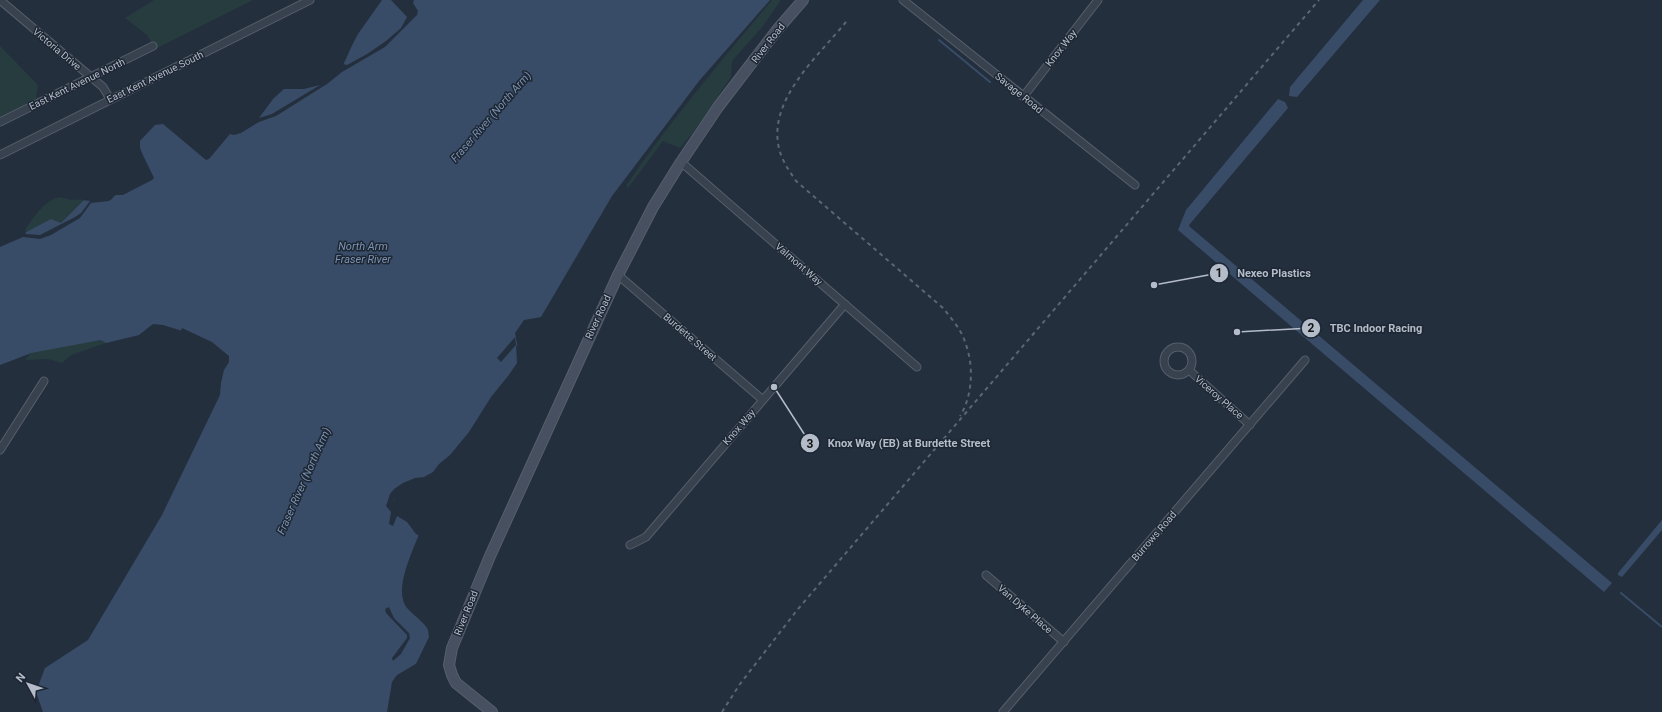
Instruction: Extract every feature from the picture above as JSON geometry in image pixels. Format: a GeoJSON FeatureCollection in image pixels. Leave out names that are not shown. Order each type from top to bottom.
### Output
{"type":"FeatureCollection","features":[{"type":"Feature","properties":{"kind":"street","name":"Victoria Drive"},"geometry":{"type":"LineString","coordinates":[[0,0],[103,87],[110,99]]}},
{"type":"Feature","properties":{"kind":"street","name":"East Kent Avenue South"},"geometry":{"type":"LineString","coordinates":[[0,155],[310,0]]}},
{"type":"Feature","properties":{"kind":"street","name":"River Road"},"geometry":{"type":"LineString","coordinates":[[492,712],[456,683],[449,665],[452,648],[490,556],[618,275],[653,207],[718,107],[777,30],[803,0]]}},
{"type":"Feature","properties":{"kind":"street","name":"Savage Road"},"geometry":{"type":"LineString","coordinates":[[903,0],[1135,185]]}},
{"type":"Feature","properties":{"kind":"street","name":"Knox Way"},"geometry":{"type":"LineString","coordinates":[[1023,97],[1098,0]]}},
{"type":"Feature","properties":{"kind":"street","name":"East Kent Avenue North"},"geometry":{"type":"LineString","coordinates":[[0,122],[153,46]]}},
{"type":"Feature","properties":{"kind":"street","name":"Valmont Way"},"geometry":{"type":"LineString","coordinates":[[681,162],[917,367]]}},
{"type":"Feature","properties":{"kind":"street","name":"Burdette Street"},"geometry":{"type":"LineString","coordinates":[[618,275],[763,400]]}},
{"type":"Feature","properties":{"kind":"street","name":"Knox Way"},"geometry":{"type":"LineString","coordinates":[[630,545],[646,536],[845,304]]}},
{"type":"Feature","properties":{"kind":"street","name":"Viceroy Place"},"geometry":{"type":"LineString","coordinates":[[1175,347],[1187,350],[1190,354],[1192,362],[1189,370],[1180,375],[1171,373],[1164,366],[1167,352],[1175,347]]}},
{"type":"Feature","properties":{"kind":"street","name":"Burrows Road"},"geometry":{"type":"LineString","coordinates":[[1003,712],[1305,360]]}},
{"type":"Feature","properties":{"kind":"street","name":"Viceroy Place"},"geometry":{"type":"LineString","coordinates":[[1189,370],[1250,424]]}},
{"type":"Feature","properties":{"kind":"street"},"geometry":{"type":"LineString","coordinates":[[0,450],[44,381]]}},
{"type":"Feature","properties":{"kind":"street","name":"Van Dyke Place"},"geometry":{"type":"LineString","coordinates":[[986,575],[1064,642]]}},
{"type":"Feature","properties":{"kind":"green space"},"geometry":{"type":"Polygon","coordinates":[[[154,0],[253,0],[155,49],[147,35],[125,18],[154,0]]]}},
{"type":"Feature","properties":{"kind":"green space"},"geometry":{"type":"Polygon","coordinates":[[[772,0],[781,0],[763,26],[732,61],[731,77],[695,130],[680,148],[663,141],[628,188],[626,186],[678,115],[772,0]]]}},
{"type":"Feature","properties":{"kind":"green space"},"geometry":{"type":"Polygon","coordinates":[[[0,46],[38,85],[36,99],[0,117],[0,46]]]}},
{"type":"Feature","properties":{"kind":"green space"},"geometry":{"type":"Polygon","coordinates":[[[59,197],[71,200],[89,199],[90,201],[81,213],[48,232],[26,234],[25,230],[39,210],[48,202],[59,197]]]}},
{"type":"Feature","properties":{"kind":"green space"},"geometry":{"type":"Polygon","coordinates":[[[101,340],[106,343],[71,355],[62,363],[48,359],[25,360],[30,354],[0,365],[0,355],[101,340]]]}},
{"type":"Feature","properties":{"kind":"water","name":"North Arm Fraser River"},"geometry":{"type":"Polygon","coordinates":[[[380,0],[394,0],[410,18],[415,11],[406,0],[770,0],[699,81],[612,196],[541,317],[524,320],[515,333],[519,355],[518,363],[452,457],[431,476],[400,490],[391,506],[408,517],[419,534],[405,572],[402,592],[403,601],[407,608],[424,624],[431,636],[419,662],[397,675],[392,682],[387,712],[43,712],[36,692],[45,668],[88,640],[162,515],[220,395],[222,369],[226,360],[224,355],[208,343],[186,332],[163,325],[153,324],[139,335],[106,343],[101,340],[31,353],[0,365],[0,246],[51,219],[61,223],[84,200],[110,200],[119,192],[144,181],[148,171],[137,139],[154,121],[164,119],[205,155],[211,153],[227,134],[233,133],[256,118],[281,89],[306,87],[324,83],[331,79],[342,67],[357,33],[380,0]]]}},
{"type":"Feature","properties":{"kind":"water"},"geometry":{"type":"Polygon","coordinates":[[[1363,0],[1380,0],[1297,97],[1289,96],[1290,87],[1363,0]]]}},
{"type":"Feature","properties":{"kind":"water"},"geometry":{"type":"Polygon","coordinates":[[[1278,99],[1285,102],[1288,108],[1189,225],[1190,227],[1612,583],[1604,592],[1178,230],[1186,210],[1278,99]]]}},
{"type":"Feature","properties":{"kind":"water"},"geometry":{"type":"Polygon","coordinates":[[[1662,520],[1662,530],[1622,577],[1618,575],[1618,573],[1662,520]]]}},
{"type":"Feature","properties":{"kind":"pier"},"geometry":{"type":"Polygon","coordinates":[[[379,0],[382,0],[358,34],[348,53],[356,31],[379,0]]]}},
{"type":"Feature","properties":{"kind":"pier"},"geometry":{"type":"Polygon","coordinates":[[[391,0],[395,0],[410,16],[413,11],[404,0],[414,0],[413,3],[418,11],[417,15],[385,47],[342,72],[327,84],[276,116],[259,122],[241,133],[234,135],[230,134],[209,159],[206,160],[163,124],[155,125],[140,141],[140,149],[154,178],[123,195],[113,195],[118,190],[143,179],[146,171],[135,150],[135,139],[152,119],[165,117],[205,153],[209,152],[226,132],[232,133],[254,117],[272,93],[279,87],[290,85],[308,86],[326,80],[335,75],[343,64],[347,65],[386,41],[401,28],[407,17],[391,0]],[[320,85],[304,89],[284,89],[273,99],[259,118],[272,114],[320,85]]]}},
{"type":"Feature","properties":{"kind":"pier"},"geometry":{"type":"Polygon","coordinates":[[[83,198],[113,198],[109,201],[91,203],[80,218],[51,235],[40,239],[23,237],[0,247],[0,244],[25,231],[26,234],[40,235],[75,217],[81,213],[90,201],[82,200],[83,198]]]}},
{"type":"Feature","properties":{"kind":"pier"},"geometry":{"type":"Polygon","coordinates":[[[182,328],[212,342],[229,356],[229,362],[224,370],[220,387],[220,369],[223,360],[222,356],[197,338],[182,332],[182,328]]]}},
{"type":"Feature","properties":{"kind":"pier"},"geometry":{"type":"Polygon","coordinates":[[[515,337],[516,345],[501,362],[497,358],[515,337]]]}},
{"type":"Feature","properties":{"kind":"pier"},"geometry":{"type":"Polygon","coordinates":[[[516,345],[520,348],[521,357],[518,368],[474,432],[453,459],[425,481],[401,492],[394,500],[393,507],[410,517],[415,522],[420,536],[416,534],[407,522],[397,516],[393,526],[389,524],[391,512],[386,506],[390,494],[394,489],[403,483],[415,478],[424,477],[433,472],[439,464],[450,455],[469,432],[491,397],[517,363],[516,345]]]}},
{"type":"Feature","properties":{"kind":"pier"},"geometry":{"type":"Polygon","coordinates":[[[389,607],[394,618],[409,633],[410,638],[401,654],[393,661],[392,658],[407,638],[407,635],[386,613],[385,609],[389,607]]]}},
{"type":"Feature","properties":{"kind":"pier"},"geometry":{"type":"Polygon","coordinates":[[[428,630],[431,630],[432,637],[420,663],[415,666],[429,637],[428,630]]]}},
{"type":"Feature","properties":{"kind":"waterway"},"geometry":{"type":"LineString","coordinates":[[939,40],[990,82]]}},
{"type":"Feature","properties":{"kind":"waterway"},"geometry":{"type":"LineString","coordinates":[[1621,593],[1662,627]]}},
{"type":"Feature","properties":{"kind":"railway"},"geometry":{"type":"LineString","coordinates":[[722,712],[740,684],[798,609],[1319,0]]}},
{"type":"Feature","properties":{"kind":"railway"},"geometry":{"type":"LineString","coordinates":[[846,22],[811,63],[789,93],[782,109],[778,126],[779,148],[785,163],[796,181],[943,308],[956,324],[968,351],[971,370],[968,399],[960,416]]}},
{"type":"Feature","properties":{"kind":"place","name":"Nexeo Plastics"},"geometry":{"type":"Point","coordinates":[1154,285]}},
{"type":"Feature","properties":{"kind":"place","name":"TBC Indoor Racing"},"geometry":{"type":"Point","coordinates":[1237,332]}},
{"type":"Feature","properties":{"kind":"place","name":"Knox Way (EB) at Burdette Street"},"geometry":{"type":"Point","coordinates":[774,387]}},
{"type":"Feature","properties":{"kind":"water label","name":"Fraser River (North Arm)"},"geometry":{"type":"Point","coordinates":[491,117]}},
{"type":"Feature","properties":{"kind":"water label","name":"Fraser River (North Arm)"},"geometry":{"type":"Point","coordinates":[304,481]}}]}
